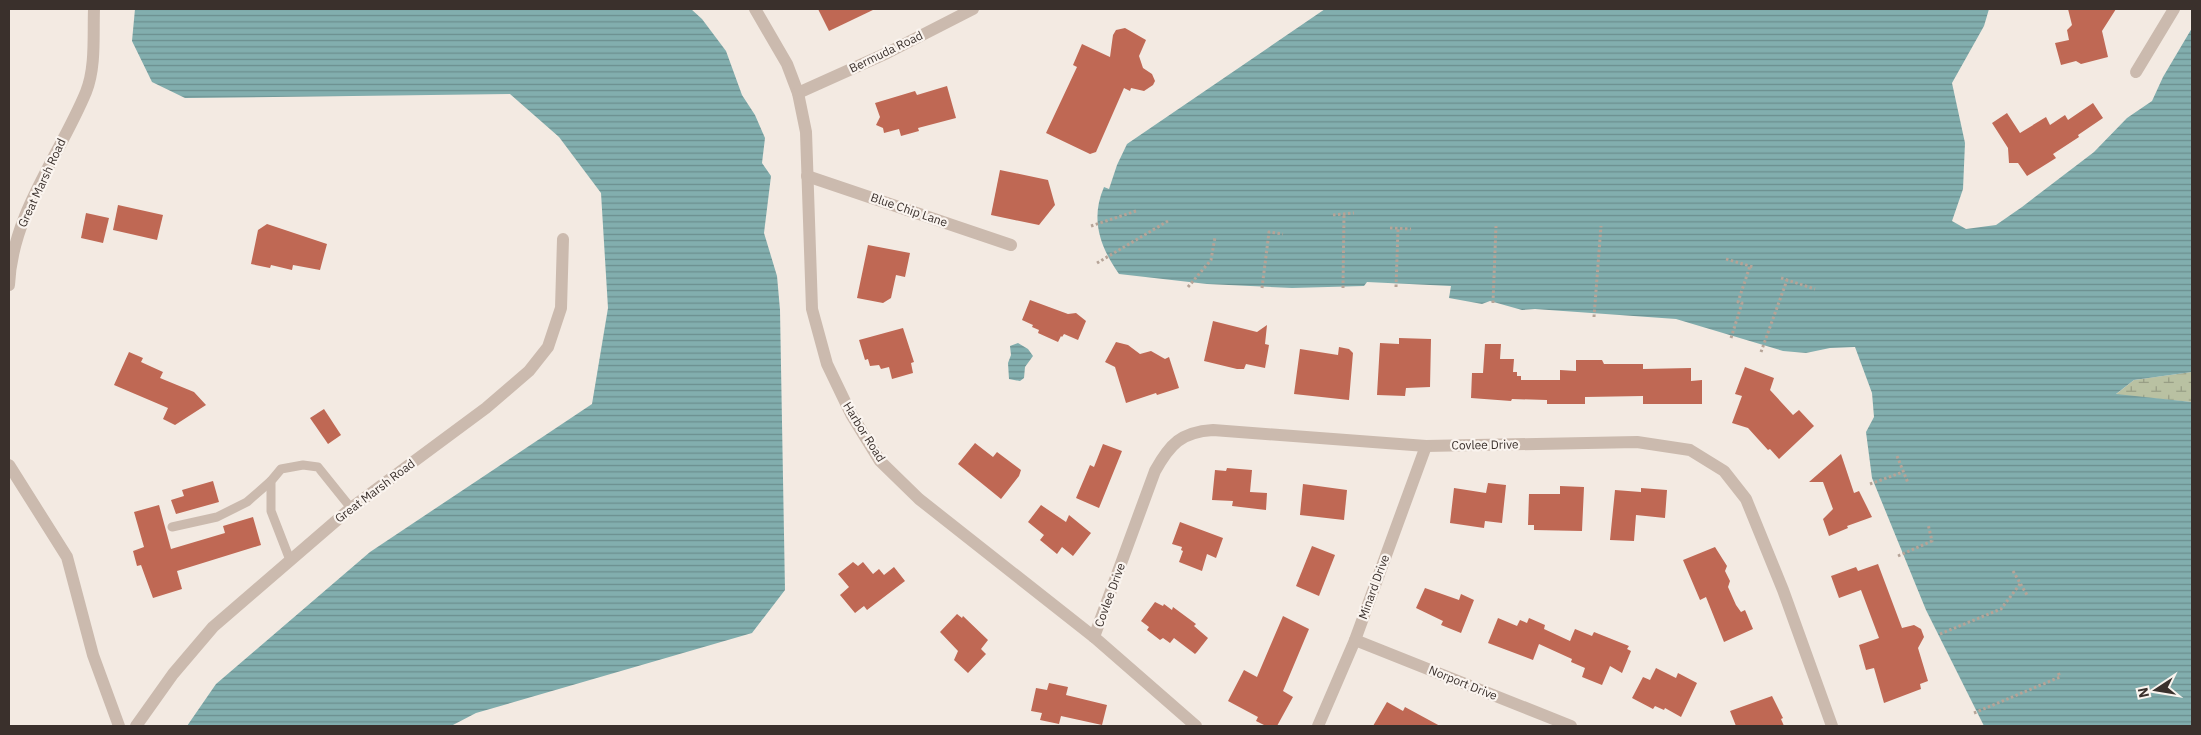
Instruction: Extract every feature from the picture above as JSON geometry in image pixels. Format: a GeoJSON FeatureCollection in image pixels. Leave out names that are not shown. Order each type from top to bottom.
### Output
{"type":"FeatureCollection","features":[{"type":"Feature","properties":{"kind":"street","name":"Great Marsh Road"},"geometry":{"type":"LineString","coordinates":[[9,285],[9,273],[23,221],[86,90],[92,63],[94,9]]}},
{"type":"Feature","properties":{"kind":"street","name":"Harbor Road"},"geometry":{"type":"LineString","coordinates":[[755,9],[787,64],[798,92],[806,132],[812,309],[827,364],[851,414],[880,460],[919,498],[1094,637],[1196,726]]}},
{"type":"Feature","properties":{"kind":"street","name":"Bermuda Road"},"geometry":{"type":"LineString","coordinates":[[798,92],[888,53],[973,9]]}},
{"type":"Feature","properties":{"kind":"street"},"geometry":{"type":"LineString","coordinates":[[2136,72],[2174,9]]}},
{"type":"Feature","properties":{"kind":"street","name":"Blue Chip Lane"},"geometry":{"type":"LineString","coordinates":[[807,176],[1011,245]]}},
{"type":"Feature","properties":{"kind":"street","name":"Great Marsh Road"},"geometry":{"type":"LineString","coordinates":[[136,726],[173,674],[213,627],[351,508],[486,408],[529,371],[548,347],[561,308],[563,238]]}},
{"type":"Feature","properties":{"kind":"street","name":"Covlee Drive"},"geometry":{"type":"LineString","coordinates":[[1094,637],[1155,471],[1170,448],[1187,435],[1199,431],[1213,430],[1426,446],[1637,442],[1690,450],[1724,471],[1746,499],[1783,590],[1832,726]]}},
{"type":"Feature","properties":{"kind":"street","name":"Minard Drive"},"geometry":{"type":"LineString","coordinates":[[1318,726],[1355,640],[1426,446]]}},
{"type":"Feature","properties":{"kind":"street"},"geometry":{"type":"LineString","coordinates":[[9,465],[67,557],[93,655],[119,726]]}},
{"type":"Feature","properties":{"kind":"street","name":"Norport Drive"},"geometry":{"type":"LineString","coordinates":[[1355,640],[1571,726]]}},
{"type":"Feature","properties":{"kind":"lane"},"geometry":{"type":"LineString","coordinates":[[172,527],[217,517],[247,502],[271,481],[281,469],[303,465],[318,468],[351,508]]}},
{"type":"Feature","properties":{"kind":"lane"},"geometry":{"type":"LineString","coordinates":[[271,481],[272,511],[290,560]]}},
{"type":"Feature","properties":{"kind":"path"},"geometry":{"type":"LineString","coordinates":[[1091,226],[1136,211]]}},
{"type":"Feature","properties":{"kind":"path"},"geometry":{"type":"LineString","coordinates":[[1333,215],[1354,213]]}},
{"type":"Feature","properties":{"kind":"path"},"geometry":{"type":"LineString","coordinates":[[1343,288],[1344,214]]}},
{"type":"Feature","properties":{"kind":"path"},"geometry":{"type":"LineString","coordinates":[[1097,262],[1168,221]]}},
{"type":"Feature","properties":{"kind":"path"},"geometry":{"type":"LineString","coordinates":[[1493,303],[1496,226]]}},
{"type":"Feature","properties":{"kind":"path"},"geometry":{"type":"LineString","coordinates":[[1594,317],[1601,226]]}},
{"type":"Feature","properties":{"kind":"path"},"geometry":{"type":"LineString","coordinates":[[1390,228],[1411,229]]}},
{"type":"Feature","properties":{"kind":"path"},"geometry":{"type":"LineString","coordinates":[[1396,287],[1398,229]]}},
{"type":"Feature","properties":{"kind":"path"},"geometry":{"type":"LineString","coordinates":[[1262,288],[1269,232],[1283,234]]}},
{"type":"Feature","properties":{"kind":"path"},"geometry":{"type":"LineString","coordinates":[[1188,287],[1211,260],[1215,237]]}},
{"type":"Feature","properties":{"kind":"path"},"geometry":{"type":"LineString","coordinates":[[1726,259],[1751,267],[1738,302],[1742,303],[1731,338]]}},
{"type":"Feature","properties":{"kind":"path"},"geometry":{"type":"LineString","coordinates":[[1781,278],[1815,289]]}},
{"type":"Feature","properties":{"kind":"path"},"geometry":{"type":"LineString","coordinates":[[1760,352],[1787,280]]}},
{"type":"Feature","properties":{"kind":"path"},"geometry":{"type":"LineString","coordinates":[[1897,456],[1908,483]]}},
{"type":"Feature","properties":{"kind":"path"},"geometry":{"type":"LineString","coordinates":[[1870,484],[1903,472]]}},
{"type":"Feature","properties":{"kind":"path"},"geometry":{"type":"LineString","coordinates":[[1898,556],[1932,541],[1928,524]]}},
{"type":"Feature","properties":{"kind":"path"},"geometry":{"type":"LineString","coordinates":[[2012,571],[2027,595]]}},
{"type":"Feature","properties":{"kind":"path"},"geometry":{"type":"LineString","coordinates":[[1940,634],[2002,609],[2020,584]]}},
{"type":"Feature","properties":{"kind":"path"},"geometry":{"type":"LineString","coordinates":[[1974,713],[2060,677],[2058,672]]}},
{"type":"Feature","properties":{"kind":"green space"},"geometry":{"type":"Polygon","coordinates":[[[2192,372],[2192,402],[2115,395],[2134,380],[2192,372]]]}},
{"type":"Feature","properties":{"kind":"water"},"geometry":{"type":"Polygon","coordinates":[[[135,9],[691,9],[702,19],[726,51],[742,95],[755,115],[765,138],[762,163],[771,176],[764,233],[777,276],[780,310],[785,590],[752,633],[476,713],[451,726],[187,726],[216,684],[370,552],[592,404],[608,308],[601,193],[559,137],[510,94],[185,98],[152,82],[132,41],[135,9]]]}},
{"type":"Feature","properties":{"kind":"water"},"geometry":{"type":"Polygon","coordinates":[[[1325,9],[1989,9],[1984,26],[1952,83],[1965,143],[1963,189],[1952,221],[1966,229],[1996,225],[2094,152],[2127,118],[2152,101],[2163,77],[2192,28],[2192,372],[2134,380],[2116,394],[2192,402],[2192,726],[1984,726],[1926,610],[1872,478],[1866,432],[1874,417],[1872,393],[1855,347],[1830,348],[1806,353],[1783,351],[1676,319],[1535,309],[1522,310],[1490,301],[1482,304],[1449,298],[1451,286],[1367,282],[1364,286],[1292,288],[1207,284],[1119,274],[1102,243],[1099,232],[1098,210],[1104,187],[1109,189],[1127,144],[1325,9]]]}},
{"type":"Feature","properties":{"kind":"water"},"geometry":{"type":"Polygon","coordinates":[[[1018,343],[1028,349],[1033,356],[1025,367],[1024,378],[1020,381],[1009,379],[1008,363],[1011,355],[1010,346],[1018,343]]]}},
{"type":"Feature","properties":{"kind":"building"},"geometry":{"type":"Polygon","coordinates":[[[818,9],[875,9],[829,31],[818,9]]]}},
{"type":"Feature","properties":{"kind":"building"},"geometry":{"type":"Polygon","coordinates":[[[2068,9],[2116,9],[2102,31],[2108,57],[2081,64],[2076,61],[2061,65],[2055,43],[2069,40],[2067,30],[2072,25],[2068,9]]]}},
{"type":"Feature","properties":{"kind":"building"},"geometry":{"type":"Polygon","coordinates":[[[1125,28],[1146,40],[1139,56],[1143,68],[1152,74],[1155,81],[1153,85],[1144,91],[1131,88],[1130,91],[1124,88],[1096,152],[1090,154],[1046,133],[1077,67],[1073,65],[1082,44],[1110,57],[1113,35],[1116,30],[1125,28]]]}},
{"type":"Feature","properties":{"kind":"building"},"geometry":{"type":"Polygon","coordinates":[[[947,86],[956,118],[918,128],[919,131],[901,136],[899,129],[884,133],[883,128],[876,125],[880,117],[875,103],[915,91],[917,95],[947,86]]]}},
{"type":"Feature","properties":{"kind":"building"},"geometry":{"type":"Polygon","coordinates":[[[2093,103],[2103,118],[2053,154],[2056,158],[2027,176],[2018,163],[2009,163],[2008,148],[1992,123],[2007,113],[2020,133],[2046,117],[2050,125],[2065,115],[2068,120],[2093,103]]]}},
{"type":"Feature","properties":{"kind":"building"},"geometry":{"type":"Polygon","coordinates":[[[1000,170],[1048,180],[1055,205],[1039,225],[991,215],[1000,170]]]}},
{"type":"Feature","properties":{"kind":"building"},"geometry":{"type":"Polygon","coordinates":[[[118,205],[163,215],[157,240],[113,230],[118,205]]]}},
{"type":"Feature","properties":{"kind":"building"},"geometry":{"type":"Polygon","coordinates":[[[86,213],[109,218],[103,243],[81,238],[86,213]]]}},
{"type":"Feature","properties":{"kind":"building"},"geometry":{"type":"Polygon","coordinates":[[[267,224],[327,244],[320,270],[293,265],[292,270],[271,265],[270,268],[251,264],[258,230],[267,224]]]}},
{"type":"Feature","properties":{"kind":"building"},"geometry":{"type":"Polygon","coordinates":[[[868,245],[910,253],[905,277],[896,275],[891,298],[883,303],[857,298],[868,245]]]}},
{"type":"Feature","properties":{"kind":"building"},"geometry":{"type":"Polygon","coordinates":[[[1030,300],[1068,314],[1076,313],[1086,321],[1078,340],[1064,334],[1058,342],[1038,333],[1039,330],[1032,327],[1033,325],[1022,320],[1030,300]]]}},
{"type":"Feature","properties":{"kind":"building"},"geometry":{"type":"Polygon","coordinates":[[[1213,321],[1257,332],[1267,325],[1265,344],[1269,345],[1265,368],[1246,364],[1244,369],[1237,369],[1204,361],[1213,321]]]}},
{"type":"Feature","properties":{"kind":"building"},"geometry":{"type":"Polygon","coordinates":[[[903,328],[914,362],[911,363],[913,373],[892,379],[889,367],[881,369],[879,365],[870,366],[868,359],[865,360],[859,340],[903,328]]]}},
{"type":"Feature","properties":{"kind":"building"},"geometry":{"type":"Polygon","coordinates":[[[1399,338],[1431,339],[1430,387],[1406,388],[1405,396],[1377,395],[1380,343],[1399,344],[1399,338]]]}},
{"type":"Feature","properties":{"kind":"building"},"geometry":{"type":"Polygon","coordinates":[[[1116,342],[1128,345],[1140,354],[1151,351],[1165,359],[1169,357],[1179,388],[1126,403],[1115,367],[1105,362],[1116,342]]]}},
{"type":"Feature","properties":{"kind":"building"},"geometry":{"type":"Polygon","coordinates":[[[1485,344],[1501,344],[1500,359],[1514,359],[1513,372],[1517,372],[1517,376],[1521,376],[1521,380],[1560,380],[1560,370],[1576,371],[1576,360],[1602,360],[1604,364],[1643,364],[1643,369],[1691,368],[1691,381],[1702,380],[1702,404],[1643,404],[1643,396],[1585,397],[1585,404],[1547,404],[1547,400],[1512,399],[1511,401],[1471,398],[1472,373],[1483,373],[1485,344]]]}},
{"type":"Feature","properties":{"kind":"building"},"geometry":{"type":"Polygon","coordinates":[[[1339,347],[1349,349],[1353,353],[1349,400],[1294,394],[1300,349],[1338,355],[1339,347]]]}},
{"type":"Feature","properties":{"kind":"building"},"geometry":{"type":"Polygon","coordinates":[[[129,352],[143,358],[141,362],[163,372],[160,378],[194,392],[206,405],[175,425],[163,419],[168,408],[114,385],[129,352]]]}},
{"type":"Feature","properties":{"kind":"building"},"geometry":{"type":"Polygon","coordinates":[[[1745,367],[1774,378],[1770,390],[1793,415],[1799,410],[1814,426],[1779,459],[1748,428],[1732,423],[1742,396],[1735,394],[1745,367]]]}},
{"type":"Feature","properties":{"kind":"building"},"geometry":{"type":"Polygon","coordinates":[[[324,409],[341,435],[328,444],[310,418],[324,409]]]}},
{"type":"Feature","properties":{"kind":"building"},"geometry":{"type":"Polygon","coordinates":[[[975,443],[993,457],[997,452],[1021,470],[1019,476],[1001,499],[958,464],[975,443]]]}},
{"type":"Feature","properties":{"kind":"building"},"geometry":{"type":"Polygon","coordinates":[[[1103,444],[1122,451],[1099,508],[1076,498],[1090,465],[1094,467],[1103,444]]]}},
{"type":"Feature","properties":{"kind":"building"},"geometry":{"type":"Polygon","coordinates":[[[1841,454],[1854,493],[1859,491],[1872,517],[1847,526],[1848,528],[1829,536],[1823,519],[1833,509],[1823,482],[1809,482],[1841,454]]]}},
{"type":"Feature","properties":{"kind":"building"},"geometry":{"type":"Polygon","coordinates":[[[1227,468],[1252,470],[1250,492],[1267,493],[1266,510],[1232,506],[1233,501],[1212,500],[1215,470],[1226,471],[1227,468]]]}},
{"type":"Feature","properties":{"kind":"building"},"geometry":{"type":"Polygon","coordinates":[[[213,481],[219,502],[176,514],[171,500],[184,496],[182,490],[213,481]]]}},
{"type":"Feature","properties":{"kind":"building"},"geometry":{"type":"Polygon","coordinates":[[[1488,483],[1506,485],[1502,523],[1485,521],[1484,528],[1450,523],[1454,488],[1486,493],[1488,483]]]}},
{"type":"Feature","properties":{"kind":"building"},"geometry":{"type":"Polygon","coordinates":[[[1303,484],[1347,490],[1344,520],[1300,515],[1303,484]]]}},
{"type":"Feature","properties":{"kind":"building"},"geometry":{"type":"Polygon","coordinates":[[[1560,486],[1584,487],[1582,531],[1534,530],[1534,525],[1528,525],[1529,494],[1560,494],[1560,486]]]}},
{"type":"Feature","properties":{"kind":"building"},"geometry":{"type":"Polygon","coordinates":[[[1641,488],[1667,490],[1665,518],[1636,515],[1634,541],[1610,540],[1615,490],[1641,492],[1641,488]]]}},
{"type":"Feature","properties":{"kind":"building"},"geometry":{"type":"Polygon","coordinates":[[[159,505],[171,549],[225,533],[223,526],[253,517],[261,545],[177,571],[182,589],[153,598],[141,565],[137,566],[133,551],[144,547],[134,512],[159,505]]]}},
{"type":"Feature","properties":{"kind":"building"},"geometry":{"type":"Polygon","coordinates":[[[1041,505],[1066,522],[1069,515],[1091,533],[1073,556],[1062,547],[1057,554],[1040,540],[1044,535],[1028,522],[1041,505]]]}},
{"type":"Feature","properties":{"kind":"building"},"geometry":{"type":"Polygon","coordinates":[[[1180,522],[1223,538],[1216,558],[1207,554],[1202,571],[1179,562],[1183,551],[1181,550],[1182,547],[1172,544],[1180,522]]]}},
{"type":"Feature","properties":{"kind":"building"},"geometry":{"type":"Polygon","coordinates":[[[1312,546],[1335,555],[1319,596],[1296,586],[1312,546]]]}},
{"type":"Feature","properties":{"kind":"building"},"geometry":{"type":"Polygon","coordinates":[[[1715,547],[1727,566],[1725,571],[1730,581],[1728,587],[1736,605],[1741,612],[1745,610],[1753,629],[1724,642],[1706,597],[1700,600],[1683,560],[1715,547]]]}},
{"type":"Feature","properties":{"kind":"building"},"geometry":{"type":"Polygon","coordinates":[[[853,562],[858,566],[863,562],[873,574],[879,569],[884,575],[894,567],[905,581],[867,610],[864,606],[855,613],[840,595],[849,587],[838,574],[853,562]]]}},
{"type":"Feature","properties":{"kind":"building"},"geometry":{"type":"Polygon","coordinates":[[[1878,564],[1902,628],[1914,625],[1921,629],[1924,637],[1918,648],[1928,681],[1920,684],[1921,689],[1884,703],[1874,668],[1866,670],[1859,645],[1879,638],[1861,590],[1839,598],[1831,576],[1856,567],[1858,571],[1878,564]]]}},
{"type":"Feature","properties":{"kind":"building"},"geometry":{"type":"Polygon","coordinates":[[[1425,588],[1459,600],[1461,594],[1474,600],[1461,633],[1441,625],[1443,621],[1416,608],[1425,588]]]}},
{"type":"Feature","properties":{"kind":"building"},"geometry":{"type":"Polygon","coordinates":[[[1155,602],[1163,606],[1164,604],[1172,610],[1173,607],[1196,624],[1194,626],[1208,638],[1195,654],[1174,638],[1170,643],[1163,638],[1160,640],[1147,630],[1149,627],[1141,621],[1155,602]]]}},
{"type":"Feature","properties":{"kind":"building"},"geometry":{"type":"Polygon","coordinates":[[[957,614],[962,618],[963,616],[988,640],[981,649],[986,654],[968,673],[954,660],[958,651],[940,632],[957,614]]]}},
{"type":"Feature","properties":{"kind":"building"},"geometry":{"type":"Polygon","coordinates":[[[1283,616],[1309,629],[1283,691],[1293,697],[1277,726],[1266,726],[1256,721],[1258,717],[1228,701],[1244,670],[1257,677],[1283,616]]]}},
{"type":"Feature","properties":{"kind":"building"},"geometry":{"type":"Polygon","coordinates":[[[1498,618],[1517,626],[1520,620],[1527,623],[1529,618],[1545,625],[1544,629],[1570,641],[1575,629],[1592,636],[1594,632],[1629,646],[1627,649],[1631,651],[1622,673],[1610,666],[1602,685],[1582,677],[1585,668],[1571,662],[1572,659],[1539,644],[1533,660],[1488,643],[1498,618]]]}},
{"type":"Feature","properties":{"kind":"building"},"geometry":{"type":"Polygon","coordinates":[[[1656,668],[1676,678],[1678,673],[1697,683],[1681,717],[1665,708],[1664,710],[1655,706],[1653,709],[1632,698],[1643,677],[1650,680],[1656,668]]]}},
{"type":"Feature","properties":{"kind":"building"},"geometry":{"type":"Polygon","coordinates":[[[1049,683],[1068,687],[1066,695],[1107,705],[1102,725],[1061,716],[1059,724],[1040,720],[1042,713],[1031,711],[1036,688],[1047,690],[1049,683]]]}},
{"type":"Feature","properties":{"kind":"building"},"geometry":{"type":"Polygon","coordinates":[[[1772,696],[1783,718],[1781,719],[1784,726],[1736,726],[1730,711],[1772,696]]]}},
{"type":"Feature","properties":{"kind":"building"},"geometry":{"type":"Polygon","coordinates":[[[1387,702],[1403,711],[1405,707],[1440,726],[1373,726],[1387,702]]]}}]}
